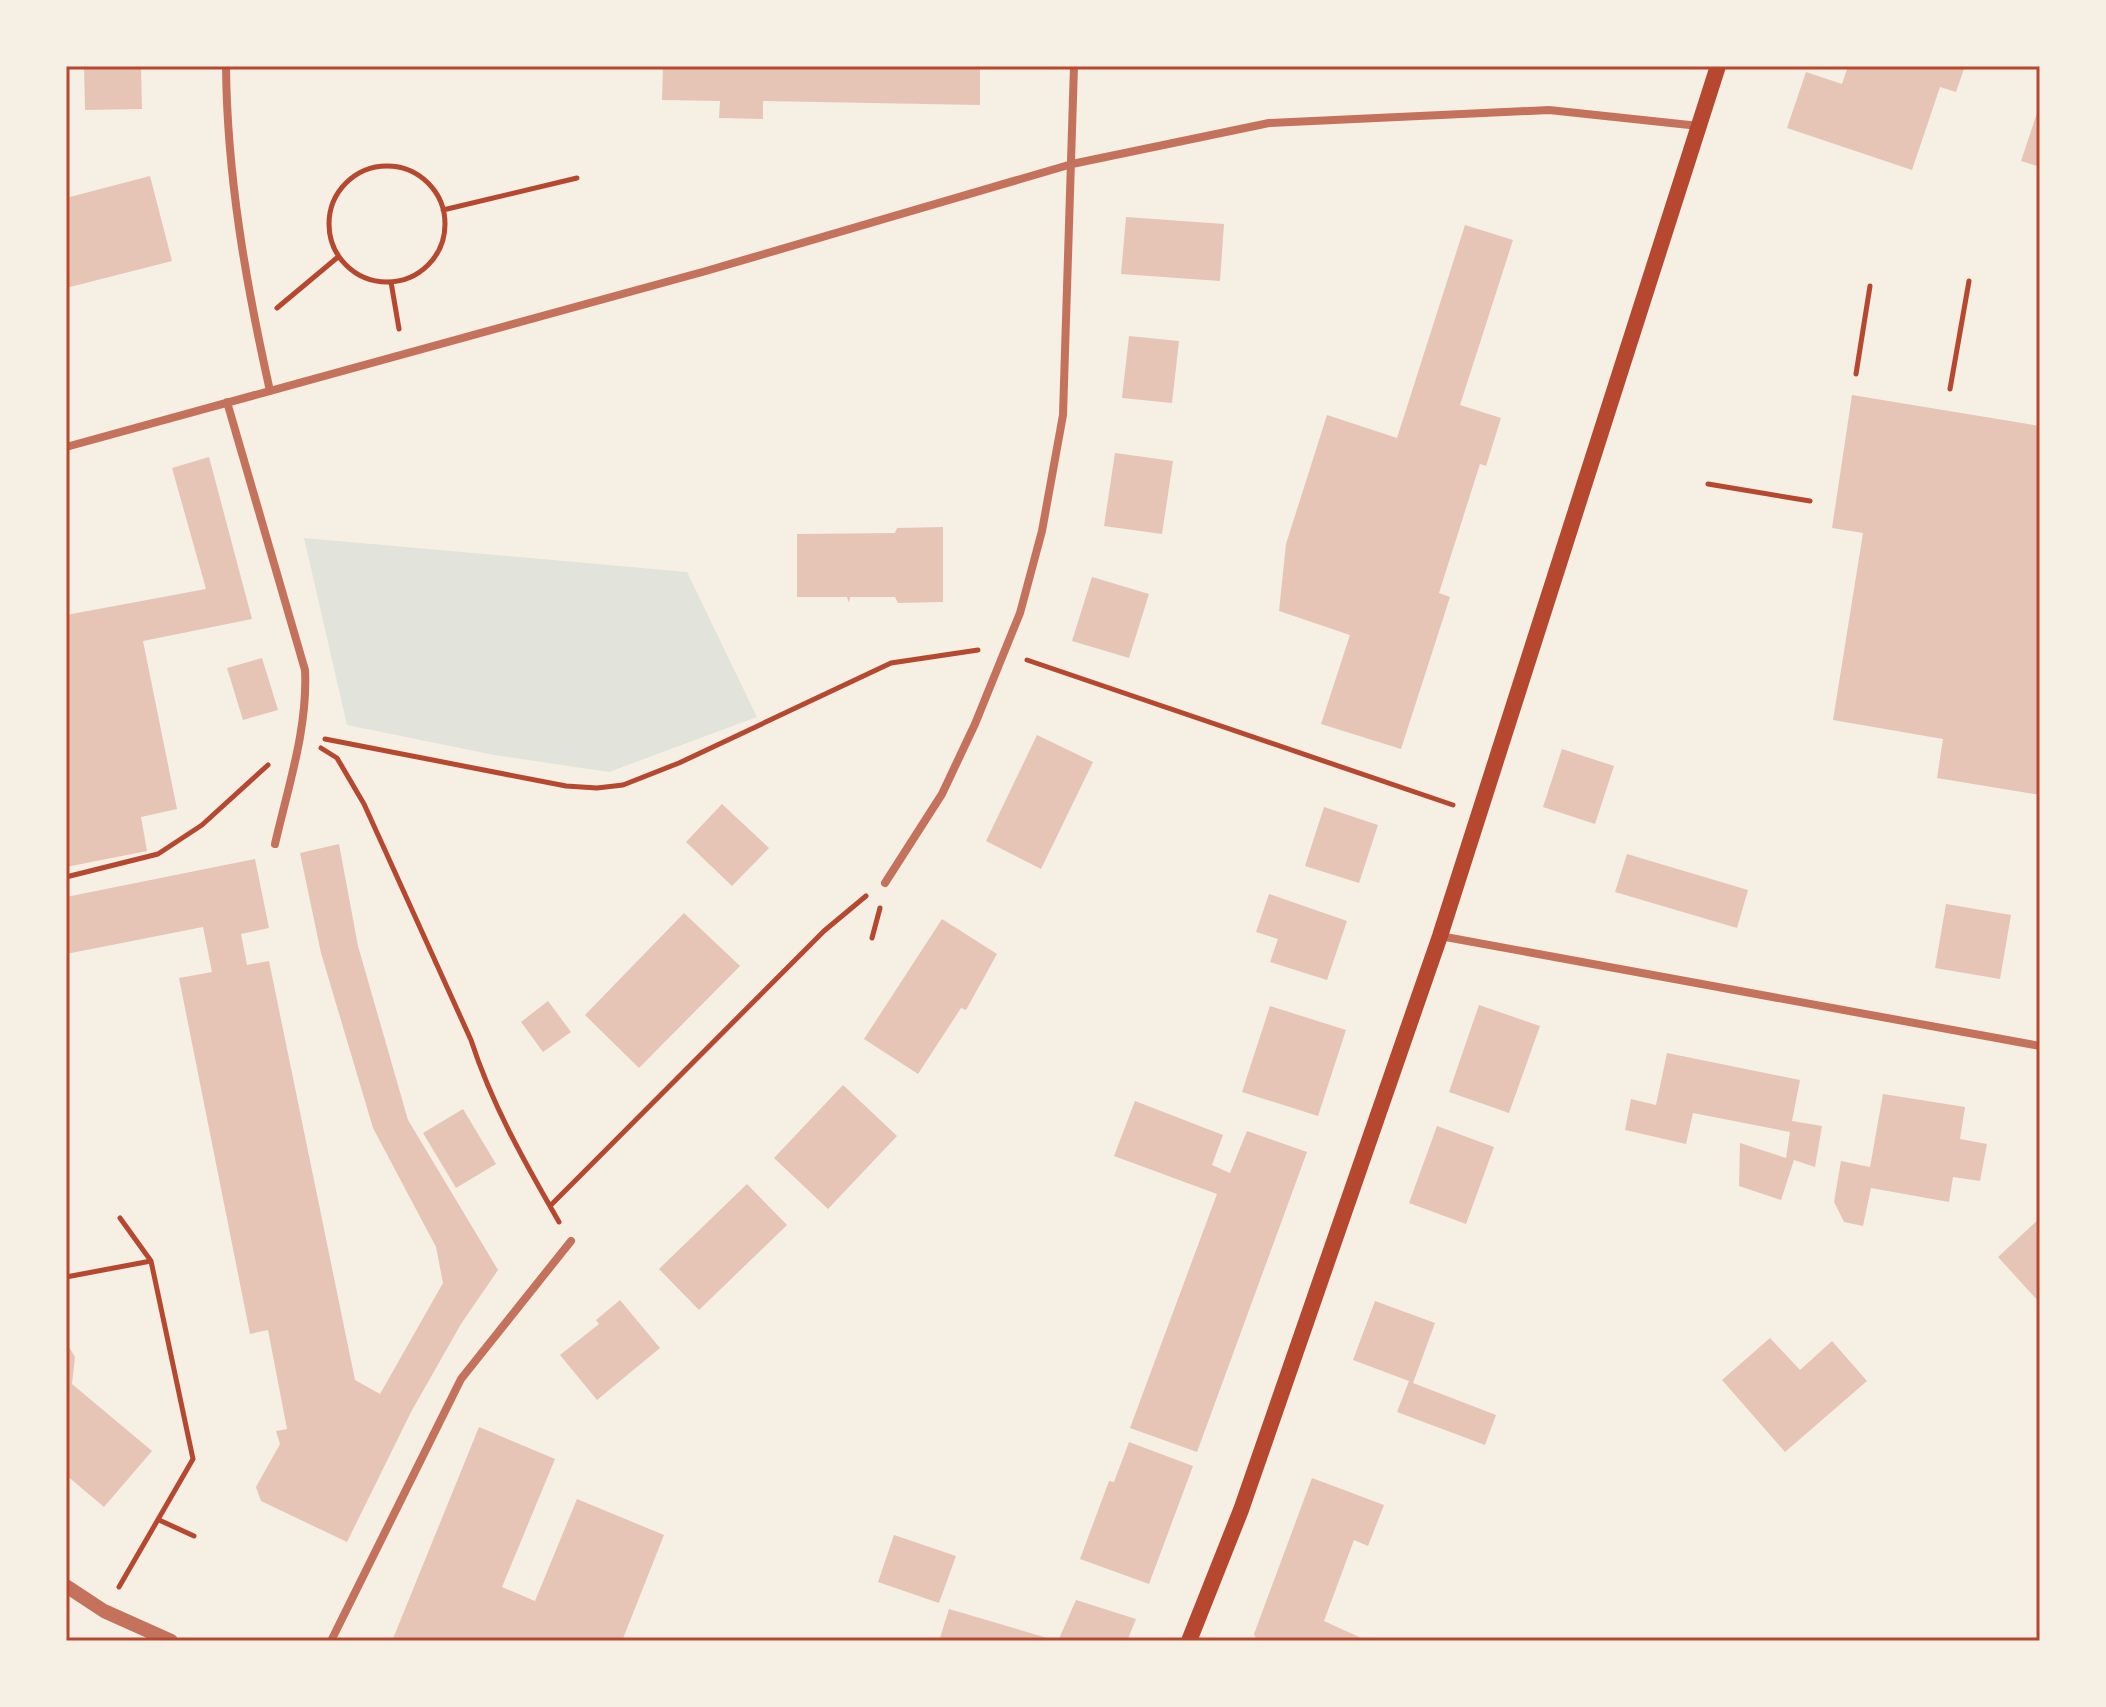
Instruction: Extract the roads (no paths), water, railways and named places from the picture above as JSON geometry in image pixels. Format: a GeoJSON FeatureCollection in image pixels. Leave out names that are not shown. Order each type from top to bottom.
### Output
{"type":"FeatureCollection","features":[{"type":"Feature","properties":{"kind":"main road"},"geometry":{"type":"LineString","coordinates":[[1189,1641],[1241,1510],[1440,936],[1718,66]]}},
{"type":"Feature","properties":{"kind":"street"},"geometry":{"type":"LineString","coordinates":[[226,66],[226,118],[240,242],[270,391]]}},
{"type":"Feature","properties":{"kind":"street"},"geometry":{"type":"LineString","coordinates":[[885,883],[942,794],[1020,613],[1042,531],[1063,415],[1074,66]]}},
{"type":"Feature","properties":{"kind":"street"},"geometry":{"type":"LineString","coordinates":[[66,447],[1072,164],[1269,123],[1549,110],[1700,126]]}},
{"type":"Feature","properties":{"kind":"street"},"geometry":{"type":"LineString","coordinates":[[227,402],[305,670],[306,693],[300,734],[275,844]]}},
{"type":"Feature","properties":{"kind":"street"},"geometry":{"type":"LineString","coordinates":[[1440,936],[2040,1046]]}},
{"type":"Feature","properties":{"kind":"street"},"geometry":{"type":"LineString","coordinates":[[331,1641],[461,1379],[571,1241]]}},
{"type":"Feature","properties":{"kind":"street"},"geometry":{"type":"LineString","coordinates":[[66,1586],[104,1611],[171,1641]]}}]}
